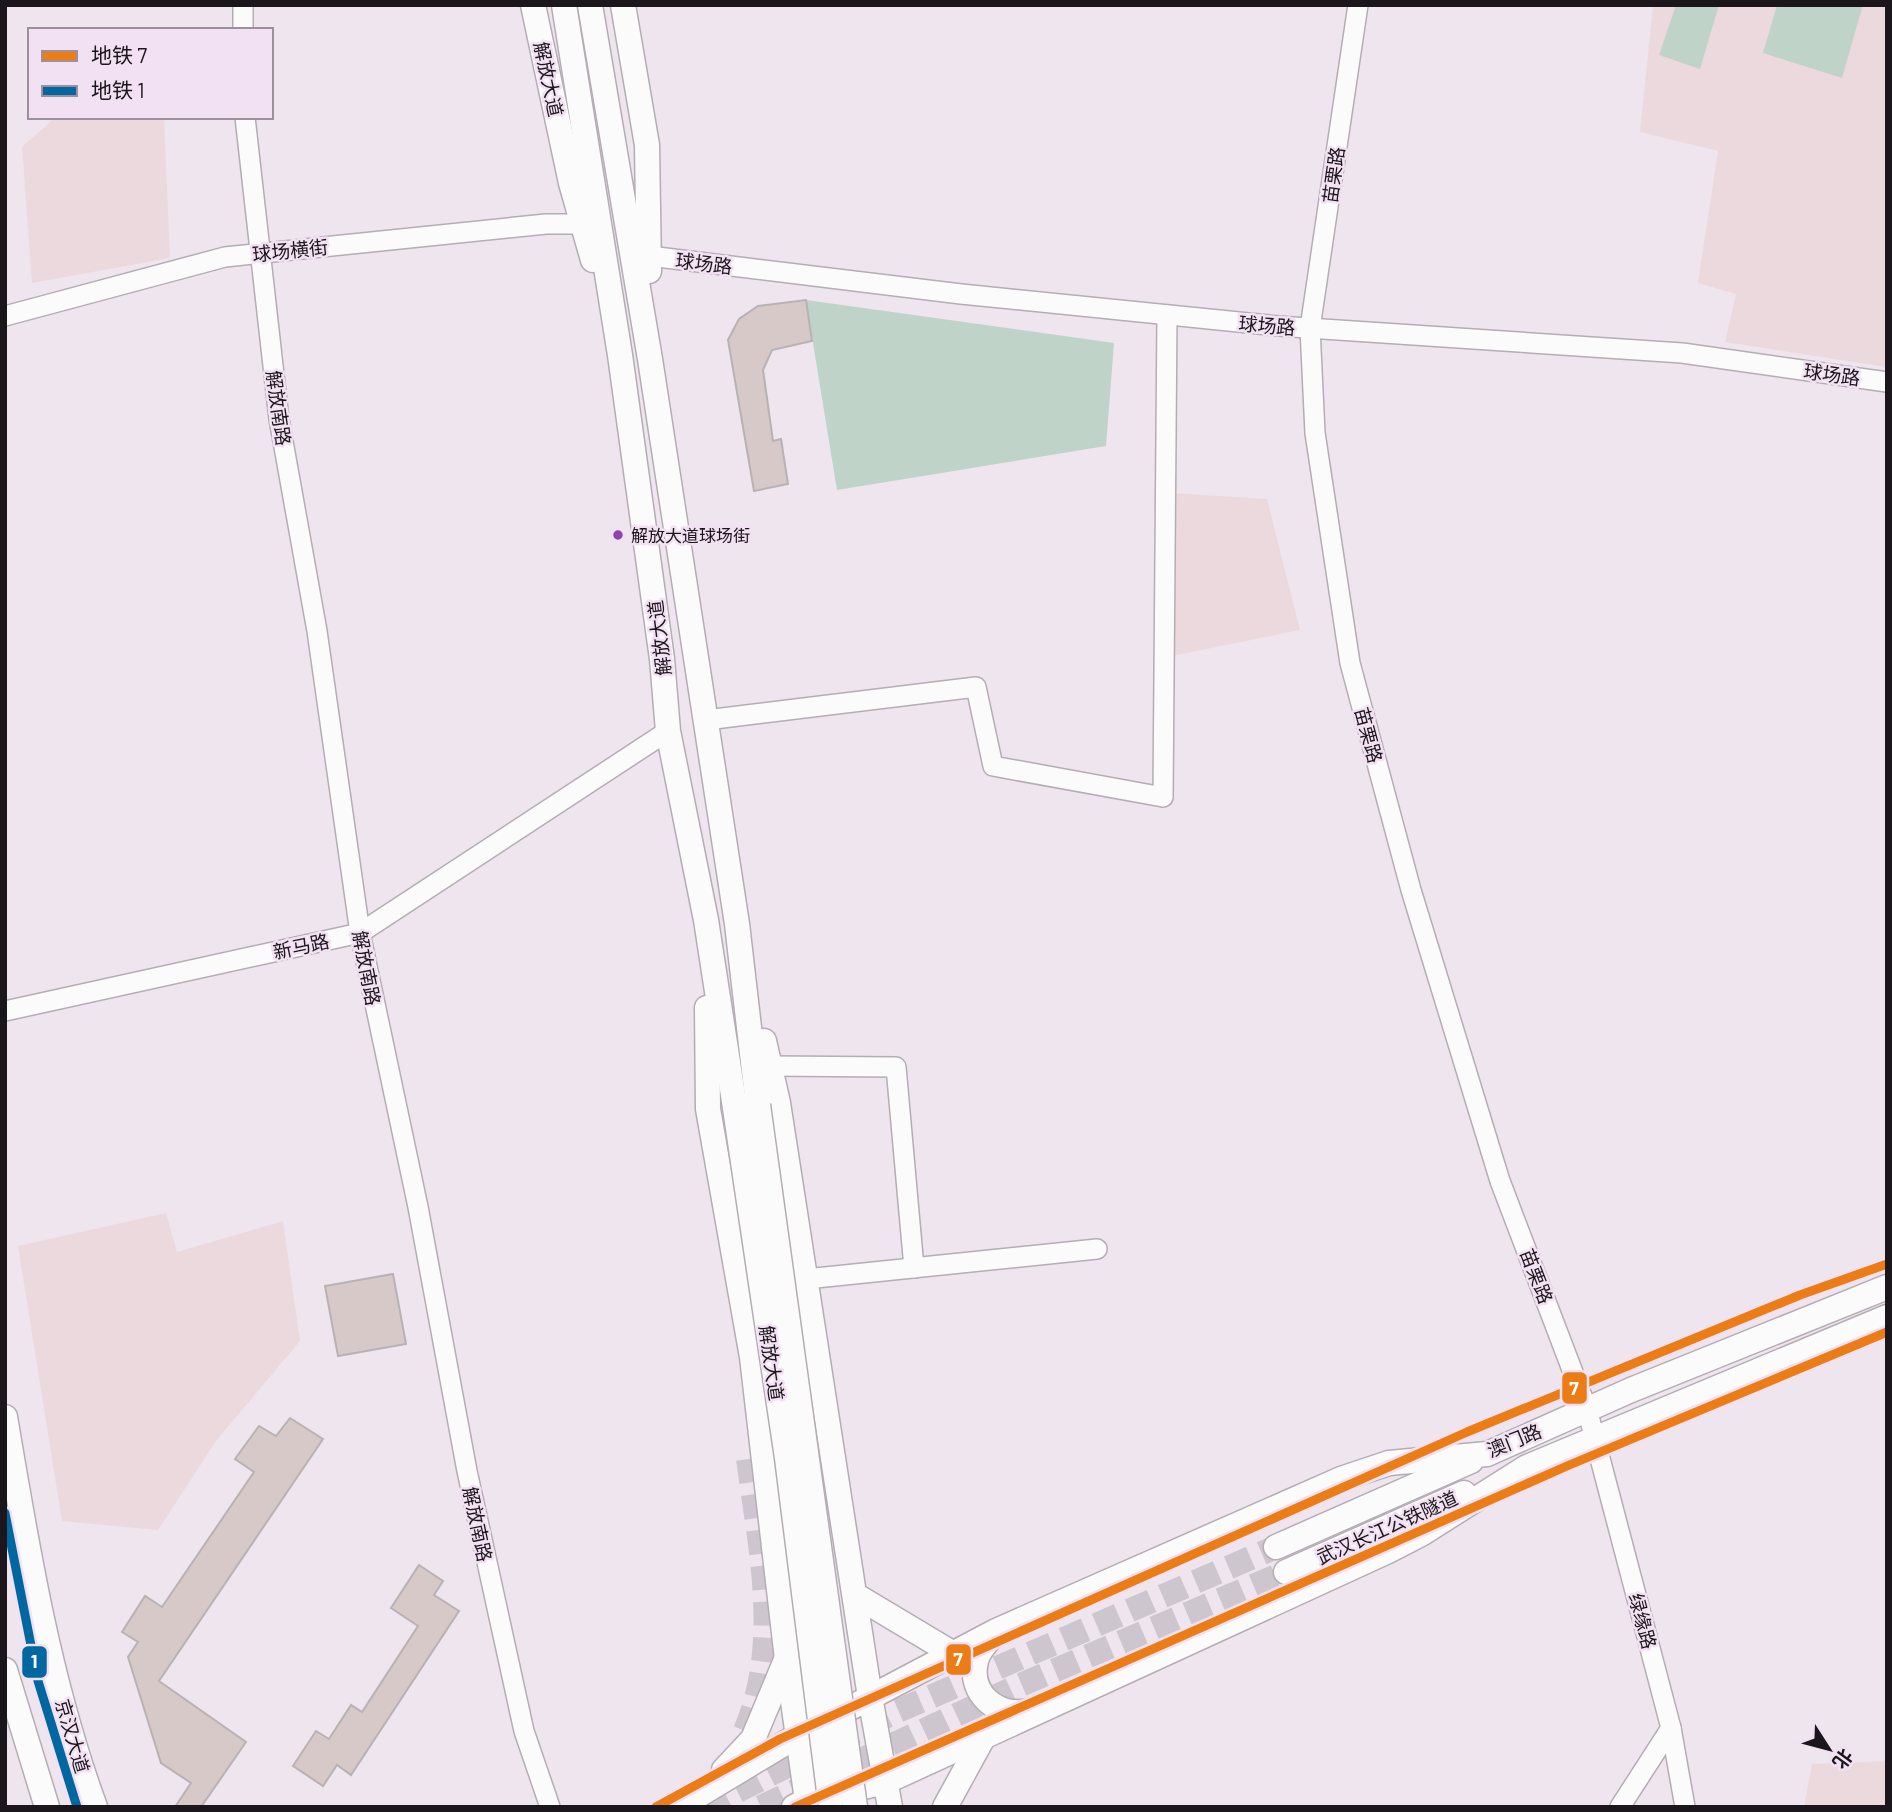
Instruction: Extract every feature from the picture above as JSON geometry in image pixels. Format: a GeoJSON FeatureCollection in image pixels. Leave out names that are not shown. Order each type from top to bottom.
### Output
{"type":"FeatureCollection","features":[{"type":"Feature","properties":{"kind":"main road","name":"解放大道"},"geometry":{"type":"LineString","coordinates":[[533,5],[583,224],[621,355]]}},
{"type":"Feature","properties":{"kind":"main road","name":"解放大道"},"geometry":{"type":"LineString","coordinates":[[564,5],[621,355],[662,659],[668,731],[746,1107],[855,1807]]}},
{"type":"Feature","properties":{"kind":"main road","name":"解放大道"},"geometry":{"type":"LineString","coordinates":[[590,5],[650,359],[737,924],[770,1066],[806,1279],[870,1697],[886,1782]]}},
{"type":"Feature","properties":{"kind":"main road","name":"解放大道"},"geometry":{"type":"LineString","coordinates":[[623,5],[647,145],[650,359]]}},
{"type":"Feature","properties":{"kind":"main road","name":"解放大道"},"geometry":{"type":"LineString","coordinates":[[706,920],[708,1110],[752,1357],[787,1660],[810,1805]]}},
{"type":"Feature","properties":{"kind":"main road","name":"解放大道"},"geometry":{"type":"LineString","coordinates":[[737,924],[746,1107],[787,1458],[810,1805]]}},
{"type":"Feature","properties":{"kind":"main road","name":"澳门路"},"geometry":{"type":"LineString","coordinates":[[689,1801],[797,1736],[996,1631],[1341,1479],[1389,1463],[1487,1454],[1587,1409],[1887,1286]]}},
{"type":"Feature","properties":{"kind":"main road","name":"澳门路"},"geometry":{"type":"LineString","coordinates":[[810,1805],[886,1782],[985,1734],[1388,1551],[1527,1467],[1887,1317]]}},
{"type":"Feature","properties":{"kind":"main road"},"geometry":{"type":"LineString","coordinates":[[748,1459],[745,1410],[752,1357]]}},
{"type":"Feature","properties":{"kind":"main road","name":"京汉大道"},"geometry":{"type":"LineString","coordinates":[[5,1417],[27,1547],[52,1664],[95,1807]]}},
{"type":"Feature","properties":{"kind":"main road","name":"武汉长江公铁隧道"},"geometry":{"type":"LineString","coordinates":[[1276,1547],[1487,1454]]}},
{"type":"Feature","properties":{"kind":"main road","name":"武汉长江公铁隧道"},"geometry":{"type":"LineString","coordinates":[[1286,1573],[1527,1467]]}},
{"type":"Feature","properties":{"kind":"main road"},"geometry":{"type":"LineString","coordinates":[[855,1595],[952,1653]]}},
{"type":"Feature","properties":{"kind":"main road"},"geometry":{"type":"LineString","coordinates":[[996,1631],[976,1659],[974,1672],[988,1704],[1010,1714],[1043,1708]]}},
{"type":"Feature","properties":{"kind":"main road"},"geometry":{"type":"LineString","coordinates":[[689,1801],[753,1739],[787,1660]]}},
{"type":"Feature","properties":{"kind":"main road"},"geometry":{"type":"LineString","coordinates":[[5,1670],[47,1807]]}},
{"type":"Feature","properties":{"kind":"main road"},"geometry":{"type":"LineString","coordinates":[[945,1807],[985,1734]]}},
{"type":"Feature","properties":{"kind":"main road"},"geometry":{"type":"LineString","coordinates":[[886,1782],[890,1807]]}},
{"type":"Feature","properties":{"kind":"street"},"geometry":{"type":"LineString","coordinates":[[243,5],[243,28]]}},
{"type":"Feature","properties":{"kind":"street","name":"苗栗路"},"geometry":{"type":"LineString","coordinates":[[1358,5],[1310,328],[1315,433],[1350,663],[1411,890],[1500,1181],[1596,1438]]}},
{"type":"Feature","properties":{"kind":"street","name":"解放南路"},"geometry":{"type":"LineString","coordinates":[[245,119],[279,419],[317,631],[360,933],[418,1207],[467,1471],[524,1731],[550,1807]]}},
{"type":"Feature","properties":{"kind":"street","name":"球场横街"},"geometry":{"type":"LineString","coordinates":[[5,316],[225,257],[546,224],[583,224]]}},
{"type":"Feature","properties":{"kind":"street","name":"球场路"},"geometry":{"type":"LineString","coordinates":[[649,257],[1167,315],[1310,328],[1682,353],[1887,382]]}},
{"type":"Feature","properties":{"kind":"street"},"geometry":{"type":"LineString","coordinates":[[706,720],[976,687],[993,766],[1163,797],[1167,315]]}},
{"type":"Feature","properties":{"kind":"street","name":"新马路"},"geometry":{"type":"LineString","coordinates":[[5,1011],[360,933],[668,731]]}},
{"type":"Feature","properties":{"kind":"street"},"geometry":{"type":"LineString","coordinates":[[770,1066],[896,1067],[914,1268]]}},
{"type":"Feature","properties":{"kind":"street"},"geometry":{"type":"LineString","coordinates":[[806,1279],[1097,1249]]}},
{"type":"Feature","properties":{"kind":"street","name":"绿缘路"},"geometry":{"type":"LineString","coordinates":[[1596,1438],[1671,1728],[1685,1807]]}},
{"type":"Feature","properties":{"kind":"street"},"geometry":{"type":"LineString","coordinates":[[1620,1807],[1671,1728]]}},
{"type":"Feature","properties":{"kind":"shaded area"},"geometry":{"type":"Polygon","coordinates":[[[1653,5],[1887,5],[1887,367],[1725,342],[1736,294],[1698,283],[1718,151],[1640,132],[1653,5]]]}},
{"type":"Feature","properties":{"kind":"shaded area"},"geometry":{"type":"Polygon","coordinates":[[[54,119],[164,119],[170,258],[32,283],[22,147],[54,119]]]}},
{"type":"Feature","properties":{"kind":"shaded area"},"geometry":{"type":"Polygon","coordinates":[[[1171,493],[1267,499],[1300,630],[1172,656],[1171,493]]]}},
{"type":"Feature","properties":{"kind":"shaded area"},"geometry":{"type":"Polygon","coordinates":[[[166,1213],[177,1252],[283,1221],[300,1341],[216,1441],[158,1530],[62,1521],[18,1246],[166,1213]]]}},
{"type":"Feature","properties":{"kind":"shaded area"},"geometry":{"type":"Polygon","coordinates":[[[1887,1761],[1887,1807],[1804,1807],[1812,1764],[1887,1761]]]}},
{"type":"Feature","properties":{"kind":"green space"},"geometry":{"type":"Polygon","coordinates":[[[1676,5],[1719,5],[1700,69],[1659,55],[1676,5]]]}},
{"type":"Feature","properties":{"kind":"green space"},"geometry":{"type":"Polygon","coordinates":[[[1777,5],[1863,5],[1842,78],[1763,53],[1777,5]]]}},
{"type":"Feature","properties":{"kind":"green space"},"geometry":{"type":"Polygon","coordinates":[[[806,300],[1114,343],[1106,446],[837,490],[806,300]]]}},
{"type":"Feature","properties":{"kind":"building"},"geometry":{"type":"Polygon","coordinates":[[[806,300],[812,341],[772,350],[763,370],[773,441],[781,439],[788,484],[754,491],[728,340],[739,319],[758,306],[806,300]]]}},
{"type":"Feature","properties":{"kind":"building"},"geometry":{"type":"Polygon","coordinates":[[[393,1274],[406,1344],[338,1356],[325,1286],[393,1274]]]}},
{"type":"Feature","properties":{"kind":"building"},"geometry":{"type":"Polygon","coordinates":[[[290,1418],[323,1439],[159,1681],[246,1742],[201,1807],[175,1807],[191,1783],[161,1763],[128,1657],[138,1642],[122,1632],[145,1596],[162,1607],[254,1472],[235,1459],[259,1426],[276,1436],[290,1418]]]}},
{"type":"Feature","properties":{"kind":"building"},"geometry":{"type":"Polygon","coordinates":[[[419,1565],[443,1581],[434,1595],[459,1611],[351,1775],[337,1765],[323,1786],[293,1766],[316,1731],[329,1739],[351,1705],[362,1712],[418,1626],[391,1608],[419,1565]]]}},
{"type":"Feature","properties":{"kind":"tunnel"},"geometry":{"type":"LineString","coordinates":[[745,1731],[763,1664],[765,1630],[762,1562],[748,1459]]}},
{"type":"Feature","properties":{"kind":"tunnel"},"geometry":{"type":"LineString","coordinates":[[705,1807],[891,1714],[1276,1547]]}},
{"type":"Feature","properties":{"kind":"tunnel"},"geometry":{"type":"LineString","coordinates":[[761,1807],[1018,1686],[1286,1572]]}},
{"type":"Feature","properties":{"kind":"metro line","name":"7"},"geometry":{"type":"LineString","coordinates":[[656,1807],[780,1739],[1467,1432],[1800,1295],[1887,1264]]}},
{"type":"Feature","properties":{"kind":"metro line","name":"7"},"geometry":{"type":"LineString","coordinates":[[795,1807],[1567,1466],[1887,1332]]}},
{"type":"Feature","properties":{"kind":"metro line","name":"1"},"geometry":{"type":"LineString","coordinates":[[5,1513],[38,1681],[77,1807]]}},
{"type":"Feature","properties":{"kind":"place","name":"解放大道球场街"},"geometry":{"type":"Point","coordinates":[618,535]}}]}
